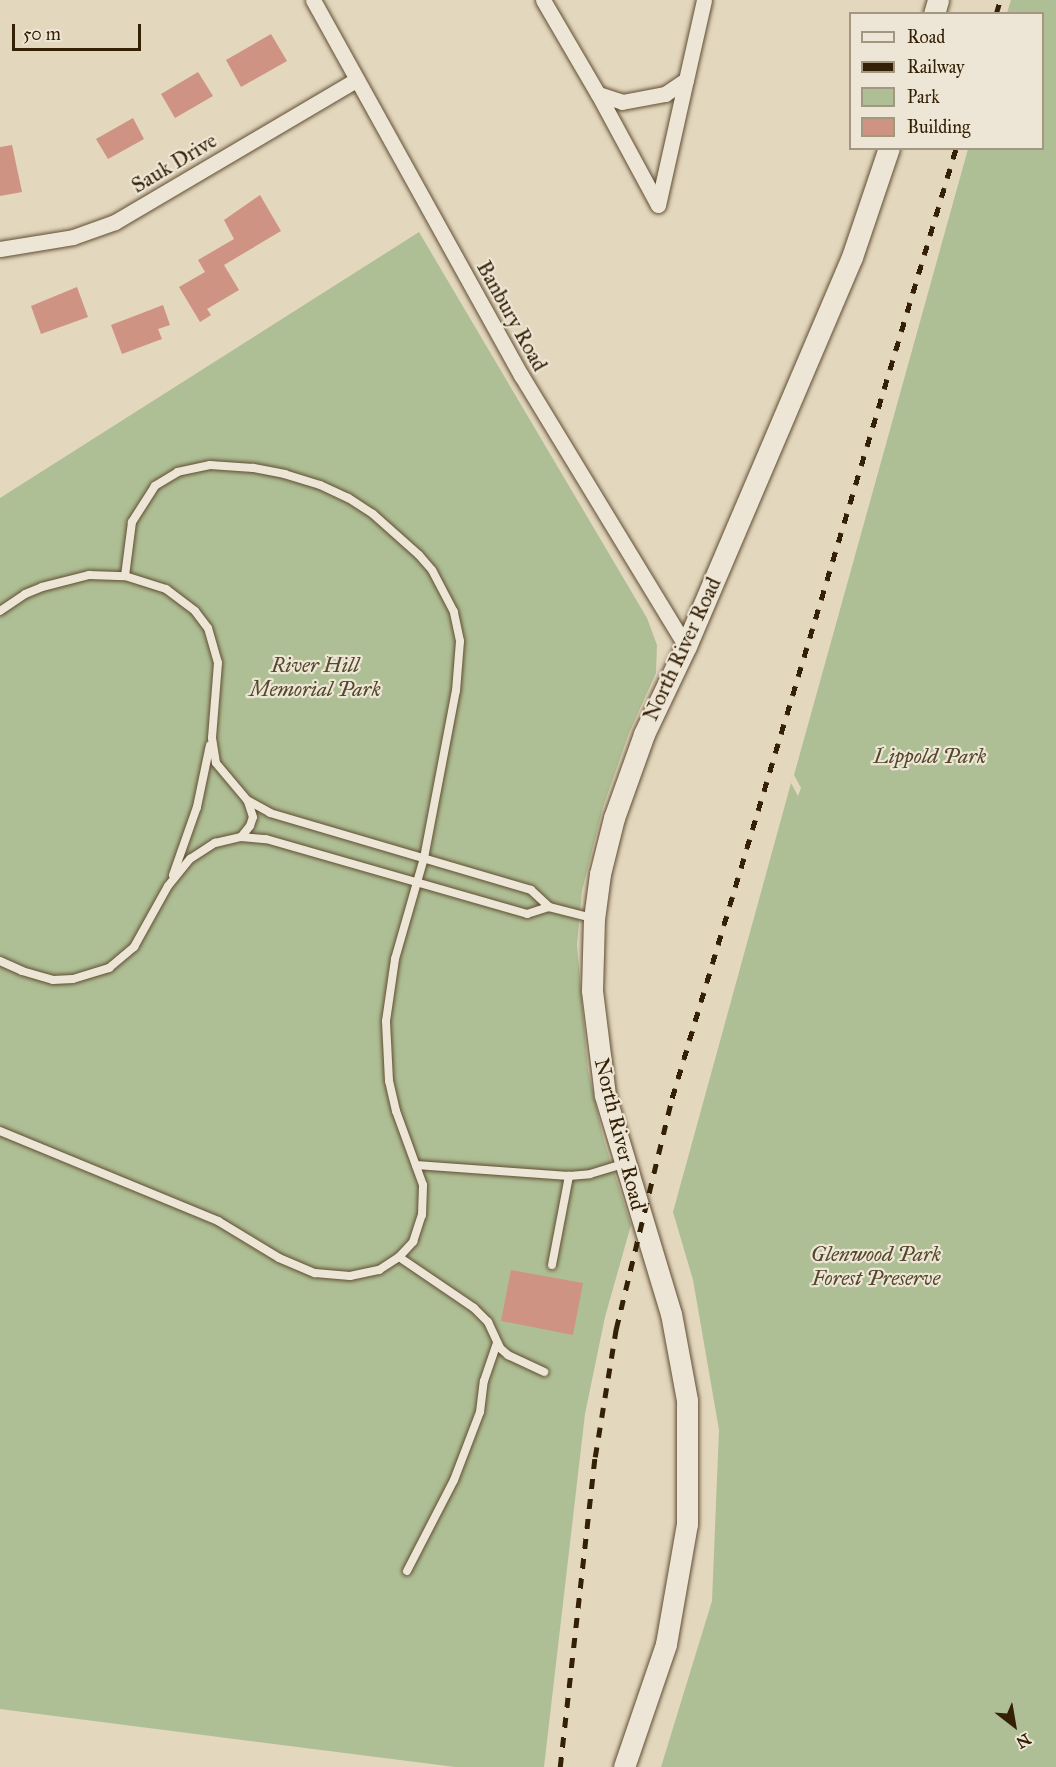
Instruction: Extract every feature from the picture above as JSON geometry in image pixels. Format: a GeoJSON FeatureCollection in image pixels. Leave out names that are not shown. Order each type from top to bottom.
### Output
{"type":"FeatureCollection","features":[{"type":"Feature","properties":{"kind":"main road","name":"North River Road"},"geometry":{"type":"LineString","coordinates":[[624,1767],[666,1644],[687,1524],[687,1400],[671,1314],[605,1095],[592,990],[594,919],[600,874],[629,771],[686,646],[852,257],[888,150]]}},
{"type":"Feature","properties":{"kind":"street","name":"Banbury Road"},"geometry":{"type":"LineString","coordinates":[[312,0],[521,375],[686,646]]}},
{"type":"Feature","properties":{"kind":"street"},"geometry":{"type":"LineString","coordinates":[[543,0],[598,94],[658,205],[705,0]]}},
{"type":"Feature","properties":{"kind":"street","name":"Sauk Drive"},"geometry":{"type":"LineString","coordinates":[[0,249],[73,237],[115,222],[356,80]]}},
{"type":"Feature","properties":{"kind":"street"},"geometry":{"type":"LineString","coordinates":[[598,94],[622,102],[643,100],[665,94],[686,80]]}},
{"type":"Feature","properties":{"kind":"lane"},"geometry":{"type":"LineString","coordinates":[[0,1131],[218,1221],[279,1258],[315,1273],[350,1276],[379,1270],[399,1257],[412,1242],[423,1215],[423,1185],[396,1112],[389,1081],[386,1031],[389,991],[395,960],[424,858],[456,691],[460,641],[454,612],[440,585],[419,555],[398,534],[348,498],[320,485],[285,474],[210,465],[166,477],[146,496],[132,522],[125,576]]}},
{"type":"Feature","properties":{"kind":"lane"},"geometry":{"type":"LineString","coordinates":[[0,611],[25,594],[42,587],[89,576],[125,576],[174,594],[195,611],[208,628],[218,663],[212,738],[197,807],[168,886],[143,934],[134,946],[109,968],[74,979],[53,980],[22,971],[0,960]]}},
{"type":"Feature","properties":{"kind":"lane"},"geometry":{"type":"LineString","coordinates":[[212,738],[216,763],[247,800],[253,817],[250,826],[240,837]]}},
{"type":"Feature","properties":{"kind":"lane"},"geometry":{"type":"LineString","coordinates":[[247,800],[270,813],[531,890],[549,907],[594,919]]}},
{"type":"Feature","properties":{"kind":"lane"},"geometry":{"type":"LineString","coordinates":[[168,886],[190,859],[202,850],[215,843],[240,837],[266,839],[527,914],[549,907]]}},
{"type":"Feature","properties":{"kind":"lane"},"geometry":{"type":"LineString","coordinates":[[416,1165],[569,1176],[590,1174],[625,1163]]}},
{"type":"Feature","properties":{"kind":"lane"},"geometry":{"type":"LineString","coordinates":[[552,1265],[569,1176]]}},
{"type":"Feature","properties":{"kind":"lane"},"geometry":{"type":"LineString","coordinates":[[399,1257],[474,1308],[488,1322],[497,1343],[508,1355],[544,1372]]}},
{"type":"Feature","properties":{"kind":"lane"},"geometry":{"type":"LineString","coordinates":[[407,1571],[454,1480],[480,1412],[484,1381],[497,1343]]}},
{"type":"Feature","properties":{"kind":"green space","name":"Glenwood Park Forest Preserve"},"geometry":{"type":"Polygon","coordinates":[[[1011,0],[1056,0],[1056,1767],[661,1767],[712,1601],[719,1430],[693,1280],[673,1212],[791,783],[798,796],[801,788],[794,775],[968,150],[1044,150],[1044,12],[1007,12],[1011,0]]]}},
{"type":"Feature","properties":{"kind":"green space","name":"River Hill Memorial Park"},"geometry":{"type":"Polygon","coordinates":[[[419,232],[647,618],[657,645],[656,673],[629,733],[603,807],[582,891],[577,945],[588,1070],[604,1141],[631,1225],[605,1317],[585,1414],[544,1767],[455,1767],[0,1709],[0,498],[419,232]]]}},
{"type":"Feature","properties":{"kind":"building"},"geometry":{"type":"Polygon","coordinates":[[[271,34],[287,61],[241,87],[226,60],[271,34]]]}},
{"type":"Feature","properties":{"kind":"building"},"geometry":{"type":"Polygon","coordinates":[[[198,72],[213,96],[175,118],[161,94],[198,72]]]}},
{"type":"Feature","properties":{"kind":"building"},"geometry":{"type":"Polygon","coordinates":[[[133,118],[144,139],[108,159],[96,139],[133,118]]]}},
{"type":"Feature","properties":{"kind":"building"},"geometry":{"type":"Polygon","coordinates":[[[12,145],[22,192],[0,196],[0,147],[12,145]]]}},
{"type":"Feature","properties":{"kind":"building"},"geometry":{"type":"Polygon","coordinates":[[[260,195],[281,231],[224,265],[239,290],[207,309],[211,315],[200,322],[179,287],[205,272],[198,260],[234,239],[224,220],[260,195]]]}},
{"type":"Feature","properties":{"kind":"building"},"geometry":{"type":"Polygon","coordinates":[[[77,287],[88,317],[41,334],[31,306],[77,287]]]}},
{"type":"Feature","properties":{"kind":"building"},"geometry":{"type":"Polygon","coordinates":[[[163,305],[170,325],[158,329],[162,339],[122,354],[111,325],[163,305]]]}},
{"type":"Feature","properties":{"kind":"building"},"geometry":{"type":"Polygon","coordinates":[[[511,1270],[583,1283],[573,1335],[501,1321],[511,1270]]]}},
{"type":"Feature","properties":{"kind":"railway"},"geometry":{"type":"LineString","coordinates":[[997,12],[1000,0]]}},
{"type":"Feature","properties":{"kind":"railway"},"geometry":{"type":"LineString","coordinates":[[560,1767],[595,1457],[616,1329],[672,1098],[955,150]]}},
{"type":"Feature","properties":{"kind":"park label","name":"Lippold Park"},"geometry":{"type":"Point","coordinates":[930,756]}}]}
